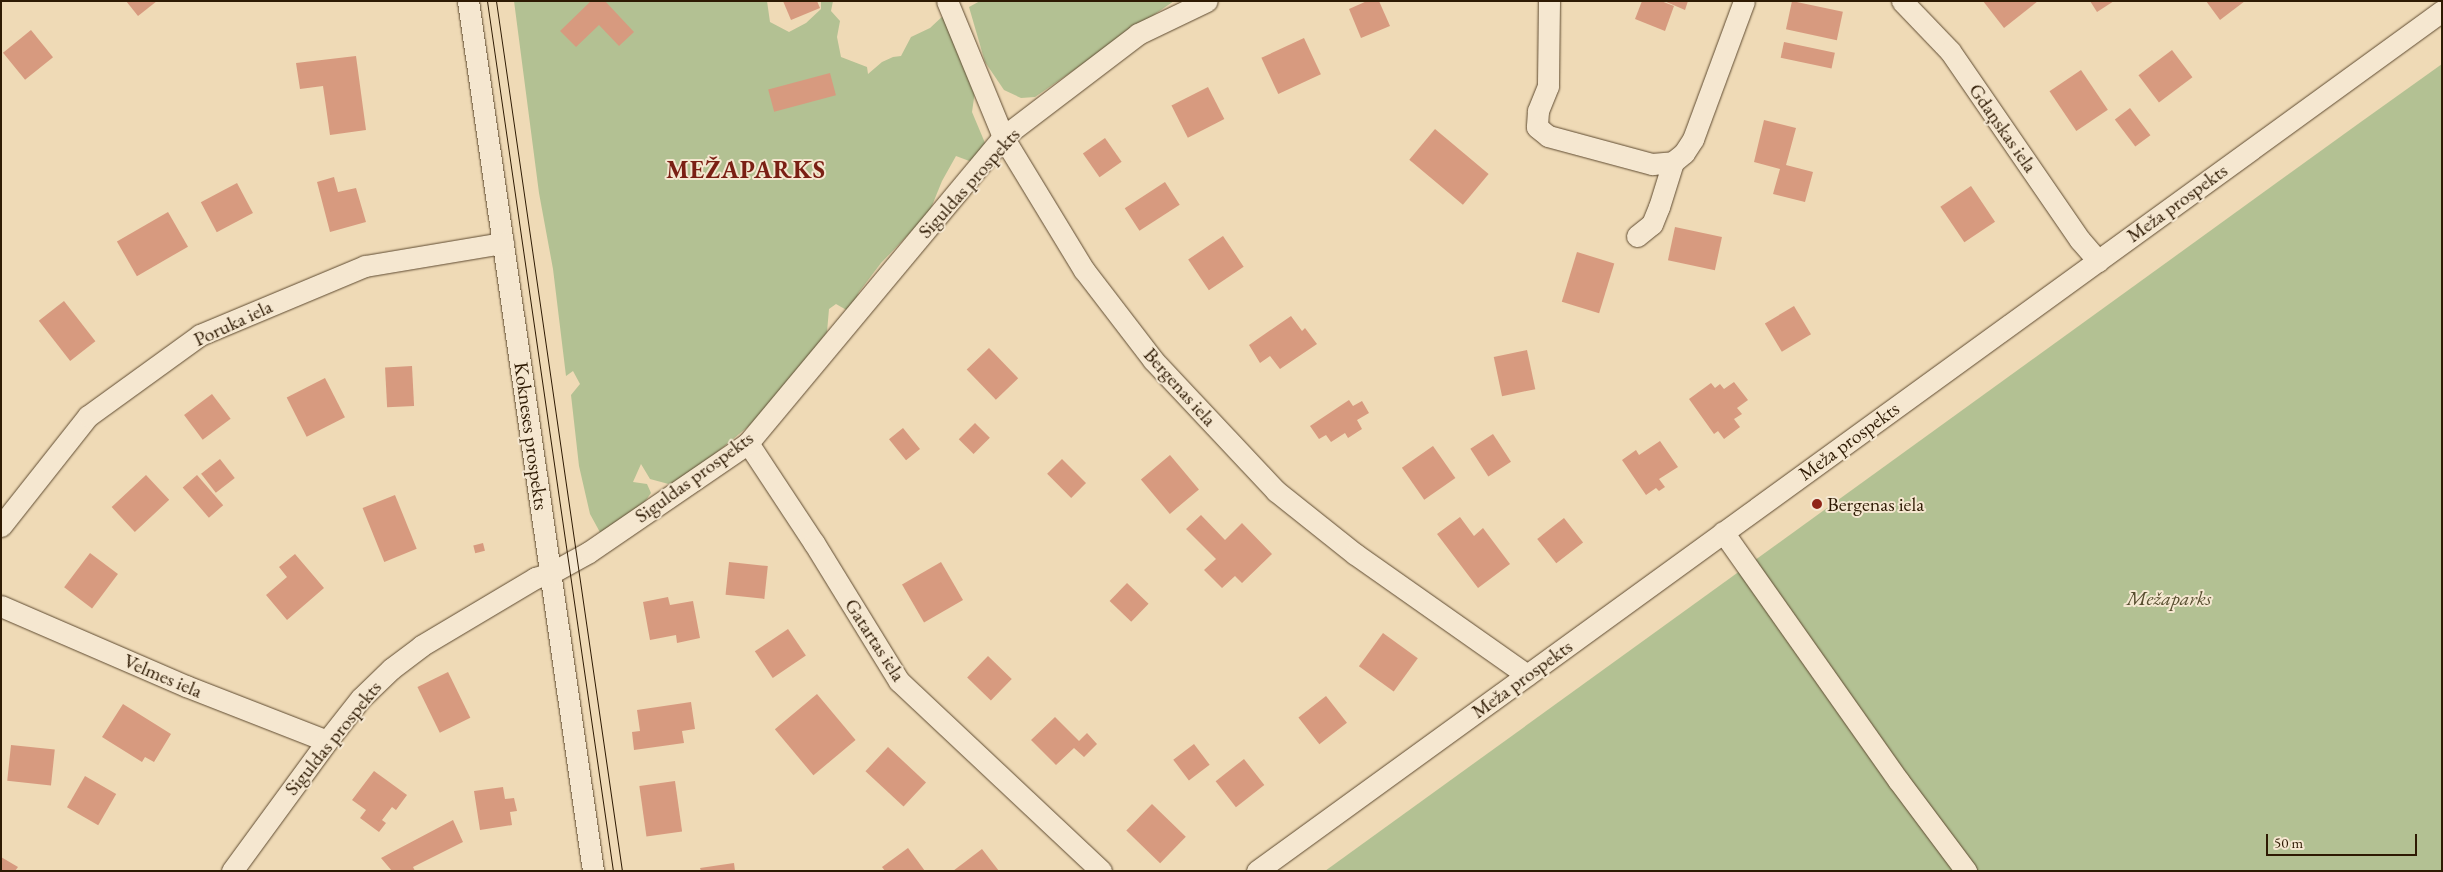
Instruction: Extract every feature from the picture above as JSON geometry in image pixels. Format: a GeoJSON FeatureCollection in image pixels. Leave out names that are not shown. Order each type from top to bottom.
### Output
{"type":"FeatureCollection","features":[{"type":"Feature","properties":{"kind":"street","name":"Kokneses prospekts"},"geometry":{"type":"LineString","coordinates":[[468,1],[593,871]]}},
{"type":"Feature","properties":{"kind":"street","name":"Bergenas iela"},"geometry":{"type":"LineString","coordinates":[[947,1],[1004,137],[1084,270],[1148,353],[1276,491],[1355,554],[1527,675]]}},
{"type":"Feature","properties":{"kind":"street","name":"Siguldas prospekts"},"geometry":{"type":"LineString","coordinates":[[232,871],[327,741],[361,698],[391,668],[421,646],[534,578],[551,573],[589,552],[748,443],[1004,137],[1138,34],[1206,1]]}},
{"type":"Feature","properties":{"kind":"street"},"geometry":{"type":"LineString","coordinates":[[1549,1],[1548,86],[1538,111],[1537,127],[1548,136],[1652,164],[1673,162]]}},
{"type":"Feature","properties":{"kind":"street"},"geometry":{"type":"LineString","coordinates":[[1637,236],[1652,224],[1673,162],[1684,153],[1693,139],[1744,1]]}},
{"type":"Feature","properties":{"kind":"street","name":"Gdaņskas iela"},"geometry":{"type":"LineString","coordinates":[[1902,1],[1950,51],[2080,240],[2098,261]]}},
{"type":"Feature","properties":{"kind":"street","name":"Meža prospekts"},"geometry":{"type":"LineString","coordinates":[[1257,871],[2442,11]]}},
{"type":"Feature","properties":{"kind":"street","name":"Poruka iela"},"geometry":{"type":"LineString","coordinates":[[1,526],[88,416],[200,335],[365,266],[503,243]]}},
{"type":"Feature","properties":{"kind":"street","name":"Gatartas iela"},"geometry":{"type":"LineString","coordinates":[[748,443],[814,543],[899,680],[1101,871]]}},
{"type":"Feature","properties":{"kind":"street"},"geometry":{"type":"LineString","coordinates":[[1724,532],[1898,780],[1966,871]]}},
{"type":"Feature","properties":{"kind":"street","name":"Velmes iela"},"geometry":{"type":"LineString","coordinates":[[1,606],[186,686],[327,741]]}},
{"type":"Feature","properties":{"kind":"green space"},"geometry":{"type":"Polygon","coordinates":[[[514,1],[767,1],[770,22],[789,32],[806,23],[821,9],[821,1],[833,1],[831,11],[840,21],[837,37],[841,57],[867,67],[868,74],[882,62],[901,56],[911,37],[930,28],[945,14],[975,91],[972,112],[985,143],[972,162],[956,156],[942,181],[929,213],[881,263],[859,292],[850,312],[836,304],[829,309],[827,332],[767,411],[676,486],[650,479],[641,464],[633,482],[647,484],[651,493],[642,506],[602,536],[590,514],[579,466],[571,395],[580,384],[573,371],[566,376],[553,269],[539,193],[514,1]]]}},
{"type":"Feature","properties":{"kind":"green space"},"geometry":{"type":"Polygon","coordinates":[[[980,1],[1174,1],[1035,97],[1021,98],[1004,90],[985,62],[969,7],[980,1]]]}},
{"type":"Feature","properties":{"kind":"green space","name":"Mežaparks"},"geometry":{"type":"Polygon","coordinates":[[[2442,64],[2442,871],[1325,871],[2358,124],[2442,64]]]}},
{"type":"Feature","properties":{"kind":"building"},"geometry":{"type":"Polygon","coordinates":[[[126,1],[157,1],[138,16],[126,1]]]}},
{"type":"Feature","properties":{"kind":"building"},"geometry":{"type":"Polygon","coordinates":[[[591,1],[605,1],[634,32],[619,46],[599,25],[576,47],[560,31],[591,1]]]}},
{"type":"Feature","properties":{"kind":"building"},"geometry":{"type":"Polygon","coordinates":[[[783,1],[817,1],[820,8],[791,20],[783,1]]]}},
{"type":"Feature","properties":{"kind":"building"},"geometry":{"type":"Polygon","coordinates":[[[1367,1],[1379,1],[1390,26],[1361,38],[1349,9],[1367,1]]]}},
{"type":"Feature","properties":{"kind":"building"},"geometry":{"type":"Polygon","coordinates":[[[1642,1],[1661,1],[1674,6],[1665,31],[1635,19],[1642,1]]]}},
{"type":"Feature","properties":{"kind":"building"},"geometry":{"type":"Polygon","coordinates":[[[1664,1],[1688,1],[1685,10],[1664,1]]]}},
{"type":"Feature","properties":{"kind":"building"},"geometry":{"type":"Polygon","coordinates":[[[1792,1],[1843,12],[1837,40],[1786,29],[1792,1]]]}},
{"type":"Feature","properties":{"kind":"building"},"geometry":{"type":"Polygon","coordinates":[[[1983,1],[2038,1],[2004,28],[1983,1]]]}},
{"type":"Feature","properties":{"kind":"building"},"geometry":{"type":"Polygon","coordinates":[[[2090,1],[2114,1],[2097,12],[2090,1]]]}},
{"type":"Feature","properties":{"kind":"building"},"geometry":{"type":"Polygon","coordinates":[[[2206,1],[2245,1],[2220,20],[2206,1]]]}},
{"type":"Feature","properties":{"kind":"building"},"geometry":{"type":"Polygon","coordinates":[[[31,30],[53,57],[25,80],[3,53],[31,30]]]}},
{"type":"Feature","properties":{"kind":"building"},"geometry":{"type":"Polygon","coordinates":[[[1304,38],[1321,74],[1278,94],[1261,58],[1304,38]]]}},
{"type":"Feature","properties":{"kind":"building"},"geometry":{"type":"Polygon","coordinates":[[[1784,42],[1835,53],[1832,68],[1781,58],[1784,42]]]}},
{"type":"Feature","properties":{"kind":"building"},"geometry":{"type":"Polygon","coordinates":[[[2172,50],[2192,77],[2159,102],[2138,75],[2172,50]]]}},
{"type":"Feature","properties":{"kind":"building"},"geometry":{"type":"Polygon","coordinates":[[[356,56],[366,130],[330,135],[323,86],[300,89],[296,63],[356,56]]]}},
{"type":"Feature","properties":{"kind":"building"},"geometry":{"type":"Polygon","coordinates":[[[2081,70],[2108,110],[2076,131],[2049,91],[2081,70]]]}},
{"type":"Feature","properties":{"kind":"building"},"geometry":{"type":"Polygon","coordinates":[[[830,73],[836,95],[774,112],[768,90],[830,73]]]}},
{"type":"Feature","properties":{"kind":"building"},"geometry":{"type":"Polygon","coordinates":[[[1208,87],[1224,119],[1188,138],[1171,106],[1208,87]]]}},
{"type":"Feature","properties":{"kind":"building"},"geometry":{"type":"Polygon","coordinates":[[[2130,108],[2150,135],[2135,147],[2115,119],[2130,108]]]}},
{"type":"Feature","properties":{"kind":"building"},"geometry":{"type":"Polygon","coordinates":[[[1764,120],[1796,128],[1786,165],[1813,172],[1805,202],[1773,194],[1780,169],[1754,162],[1764,120]]]}},
{"type":"Feature","properties":{"kind":"building"},"geometry":{"type":"Polygon","coordinates":[[[1435,129],[1489,174],[1463,205],[1409,160],[1435,129]]]}},
{"type":"Feature","properties":{"kind":"building"},"geometry":{"type":"Polygon","coordinates":[[[1105,138],[1122,162],[1100,177],[1083,153],[1105,138]]]}},
{"type":"Feature","properties":{"kind":"building"},"geometry":{"type":"Polygon","coordinates":[[[334,177],[338,192],[356,188],[366,222],[330,232],[317,182],[334,177]]]}},
{"type":"Feature","properties":{"kind":"building"},"geometry":{"type":"Polygon","coordinates":[[[1165,182],[1180,205],[1139,231],[1125,208],[1165,182]]]}},
{"type":"Feature","properties":{"kind":"building"},"geometry":{"type":"Polygon","coordinates":[[[237,183],[253,213],[217,232],[201,202],[237,183]]]}},
{"type":"Feature","properties":{"kind":"building"},"geometry":{"type":"Polygon","coordinates":[[[1971,186],[1995,222],[1964,242],[1940,207],[1971,186]]]}},
{"type":"Feature","properties":{"kind":"building"},"geometry":{"type":"Polygon","coordinates":[[[168,212],[188,247],[137,276],[117,241],[168,212]]]}},
{"type":"Feature","properties":{"kind":"building"},"geometry":{"type":"Polygon","coordinates":[[[1675,227],[1722,237],[1715,270],[1668,260],[1675,227]]]}},
{"type":"Feature","properties":{"kind":"building"},"geometry":{"type":"Polygon","coordinates":[[[1223,236],[1244,267],[1209,290],[1188,259],[1223,236]]]}},
{"type":"Feature","properties":{"kind":"building"},"geometry":{"type":"Polygon","coordinates":[[[1577,252],[1614,263],[1599,313],[1562,302],[1577,252]]]}},
{"type":"Feature","properties":{"kind":"building"},"geometry":{"type":"Polygon","coordinates":[[[64,301],[95,341],[70,361],[39,321],[64,301]]]}},
{"type":"Feature","properties":{"kind":"building"},"geometry":{"type":"Polygon","coordinates":[[[1794,306],[1811,334],[1782,352],[1765,324],[1794,306]]]}},
{"type":"Feature","properties":{"kind":"building"},"geometry":{"type":"Polygon","coordinates":[[[1291,316],[1302,331],[1305,328],[1317,344],[1280,369],[1270,356],[1260,363],[1249,345],[1291,316]]]}},
{"type":"Feature","properties":{"kind":"building"},"geometry":{"type":"Polygon","coordinates":[[[989,348],[1018,378],[996,400],[967,370],[989,348]]]}},
{"type":"Feature","properties":{"kind":"building"},"geometry":{"type":"Polygon","coordinates":[[[1527,350],[1535,389],[1502,396],[1494,357],[1527,350]]]}},
{"type":"Feature","properties":{"kind":"building"},"geometry":{"type":"Polygon","coordinates":[[[412,366],[414,406],[387,407],[385,367],[412,366]]]}},
{"type":"Feature","properties":{"kind":"building"},"geometry":{"type":"Polygon","coordinates":[[[325,378],[345,417],[307,437],[287,398],[325,378]]]}},
{"type":"Feature","properties":{"kind":"building"},"geometry":{"type":"Polygon","coordinates":[[[1734,382],[1748,400],[1737,408],[1742,414],[1734,419],[1740,427],[1724,439],[1718,431],[1714,434],[1689,399],[1711,383],[1715,388],[1720,384],[1724,389],[1734,382]]]}},
{"type":"Feature","properties":{"kind":"building"},"geometry":{"type":"Polygon","coordinates":[[[212,394],[231,419],[203,440],[184,415],[212,394]]]}},
{"type":"Feature","properties":{"kind":"building"},"geometry":{"type":"Polygon","coordinates":[[[1349,400],[1353,406],[1362,401],[1369,413],[1357,420],[1362,429],[1348,438],[1345,433],[1331,442],[1326,435],[1319,439],[1310,426],[1349,400]]]}},
{"type":"Feature","properties":{"kind":"building"},"geometry":{"type":"Polygon","coordinates":[[[975,423],[990,438],[974,454],[959,439],[975,423]]]}},
{"type":"Feature","properties":{"kind":"building"},"geometry":{"type":"Polygon","coordinates":[[[903,428],[920,449],[906,460],[889,439],[903,428]]]}},
{"type":"Feature","properties":{"kind":"building"},"geometry":{"type":"Polygon","coordinates":[[[1493,434],[1511,462],[1488,476],[1470,449],[1493,434]]]}},
{"type":"Feature","properties":{"kind":"building"},"geometry":{"type":"Polygon","coordinates":[[[1660,441],[1678,467],[1659,479],[1665,487],[1659,491],[1656,488],[1646,495],[1622,460],[1636,450],[1639,455],[1660,441]]]}},
{"type":"Feature","properties":{"kind":"building"},"geometry":{"type":"Polygon","coordinates":[[[1433,446],[1455,478],[1424,500],[1402,468],[1433,446]]]}},
{"type":"Feature","properties":{"kind":"building"},"geometry":{"type":"Polygon","coordinates":[[[1170,455],[1199,489],[1170,514],[1141,479],[1170,455]]]}},
{"type":"Feature","properties":{"kind":"building"},"geometry":{"type":"Polygon","coordinates":[[[220,459],[235,478],[216,493],[201,474],[220,459]]]}},
{"type":"Feature","properties":{"kind":"building"},"geometry":{"type":"Polygon","coordinates":[[[1062,459],[1086,483],[1071,498],[1047,474],[1062,459]]]}},
{"type":"Feature","properties":{"kind":"building"},"geometry":{"type":"Polygon","coordinates":[[[146,475],[169,500],[135,532],[112,507],[146,475]]]}},
{"type":"Feature","properties":{"kind":"building"},"geometry":{"type":"Polygon","coordinates":[[[197,475],[223,505],[209,518],[183,487],[197,475]]]}},
{"type":"Feature","properties":{"kind":"building"},"geometry":{"type":"Polygon","coordinates":[[[395,495],[417,549],[384,562],[363,508],[395,495]]]}},
{"type":"Feature","properties":{"kind":"building"},"geometry":{"type":"Polygon","coordinates":[[[1201,515],[1225,540],[1242,523],[1272,554],[1242,583],[1235,576],[1222,588],[1204,570],[1216,559],[1186,529],[1201,515]]]}},
{"type":"Feature","properties":{"kind":"building"},"geometry":{"type":"Polygon","coordinates":[[[1460,517],[1474,536],[1483,528],[1510,564],[1478,588],[1437,534],[1460,517]]]}},
{"type":"Feature","properties":{"kind":"building"},"geometry":{"type":"Polygon","coordinates":[[[1564,518],[1583,542],[1556,563],[1537,539],[1564,518]]]}},
{"type":"Feature","properties":{"kind":"building"},"geometry":{"type":"Polygon","coordinates":[[[483,543],[485,551],[475,553],[473,545],[483,543]]]}},
{"type":"Feature","properties":{"kind":"building"},"geometry":{"type":"Polygon","coordinates":[[[90,553],[118,574],[92,608],[64,587],[90,553]]]}},
{"type":"Feature","properties":{"kind":"building"},"geometry":{"type":"Polygon","coordinates":[[[295,554],[324,588],[287,620],[266,595],[287,577],[279,567],[295,554]]]}},
{"type":"Feature","properties":{"kind":"building"},"geometry":{"type":"Polygon","coordinates":[[[729,562],[768,566],[764,599],[726,595],[729,562]]]}},
{"type":"Feature","properties":{"kind":"building"},"geometry":{"type":"Polygon","coordinates":[[[941,562],[963,600],[924,623],[902,584],[941,562]]]}},
{"type":"Feature","properties":{"kind":"building"},"geometry":{"type":"Polygon","coordinates":[[[1127,583],[1149,604],[1131,622],[1110,601],[1127,583]]]}},
{"type":"Feature","properties":{"kind":"building"},"geometry":{"type":"Polygon","coordinates":[[[668,597],[670,605],[693,601],[700,638],[677,643],[676,635],[650,640],[643,602],[668,597]]]}},
{"type":"Feature","properties":{"kind":"building"},"geometry":{"type":"Polygon","coordinates":[[[788,629],[806,656],[773,678],[755,651],[788,629]]]}},
{"type":"Feature","properties":{"kind":"building"},"geometry":{"type":"Polygon","coordinates":[[[1383,633],[1418,658],[1394,691],[1359,666],[1383,633]]]}},
{"type":"Feature","properties":{"kind":"building"},"geometry":{"type":"Polygon","coordinates":[[[988,656],[1012,679],[991,701],[967,678],[988,656]]]}},
{"type":"Feature","properties":{"kind":"building"},"geometry":{"type":"Polygon","coordinates":[[[448,672],[470,718],[440,733],[417,687],[448,672]]]}},
{"type":"Feature","properties":{"kind":"building"},"geometry":{"type":"Polygon","coordinates":[[[817,694],[856,740],[813,775],[775,729],[817,694]]]}},
{"type":"Feature","properties":{"kind":"building"},"geometry":{"type":"Polygon","coordinates":[[[1326,696],[1347,723],[1319,744],[1298,718],[1326,696]]]}},
{"type":"Feature","properties":{"kind":"building"},"geometry":{"type":"Polygon","coordinates":[[[691,702],[695,729],[682,731],[684,743],[634,750],[632,732],[640,731],[637,710],[691,702]]]}},
{"type":"Feature","properties":{"kind":"building"},"geometry":{"type":"Polygon","coordinates":[[[123,704],[171,734],[154,762],[145,757],[142,762],[102,737],[123,704]]]}},
{"type":"Feature","properties":{"kind":"building"},"geometry":{"type":"Polygon","coordinates":[[[1055,717],[1079,741],[1087,733],[1097,744],[1084,757],[1074,748],[1056,765],[1031,740],[1055,717]]]}},
{"type":"Feature","properties":{"kind":"building"},"geometry":{"type":"Polygon","coordinates":[[[1194,744],[1210,765],[1189,780],[1173,760],[1194,744]]]}},
{"type":"Feature","properties":{"kind":"building"},"geometry":{"type":"Polygon","coordinates":[[[11,745],[55,750],[51,785],[7,781],[11,745]]]}},
{"type":"Feature","properties":{"kind":"building"},"geometry":{"type":"Polygon","coordinates":[[[888,747],[926,782],[904,807],[865,771],[888,747]]]}},
{"type":"Feature","properties":{"kind":"building"},"geometry":{"type":"Polygon","coordinates":[[[1244,759],[1264,785],[1236,807],[1216,781],[1244,759]]]}},
{"type":"Feature","properties":{"kind":"building"},"geometry":{"type":"Polygon","coordinates":[[[374,771],[407,795],[396,810],[392,807],[382,820],[386,823],[379,832],[360,818],[366,810],[352,800],[374,771]]]}},
{"type":"Feature","properties":{"kind":"building"},"geometry":{"type":"Polygon","coordinates":[[[85,776],[116,794],[98,825],[67,807],[85,776]]]}},
{"type":"Feature","properties":{"kind":"building"},"geometry":{"type":"Polygon","coordinates":[[[675,781],[682,832],[646,837],[639,786],[675,781]]]}},
{"type":"Feature","properties":{"kind":"building"},"geometry":{"type":"Polygon","coordinates":[[[503,787],[505,799],[514,798],[517,811],[510,812],[512,825],[480,830],[474,791],[503,787]]]}},
{"type":"Feature","properties":{"kind":"building"},"geometry":{"type":"Polygon","coordinates":[[[1152,804],[1186,837],[1160,863],[1126,831],[1152,804]]]}},
{"type":"Feature","properties":{"kind":"building"},"geometry":{"type":"Polygon","coordinates":[[[453,820],[463,842],[413,867],[415,871],[392,871],[381,858],[453,820]]]}},
{"type":"Feature","properties":{"kind":"building"},"geometry":{"type":"Polygon","coordinates":[[[908,848],[925,871],[885,871],[882,867],[908,848]]]}},
{"type":"Feature","properties":{"kind":"building"},"geometry":{"type":"Polygon","coordinates":[[[982,849],[999,871],[953,871],[982,849]]]}},
{"type":"Feature","properties":{"kind":"building"},"geometry":{"type":"Polygon","coordinates":[[[1,857],[18,867],[15,871],[1,871],[1,857]]]}},
{"type":"Feature","properties":{"kind":"building"},"geometry":{"type":"Polygon","coordinates":[[[734,863],[735,871],[701,871],[700,868],[734,863]]]}},
{"type":"Feature","properties":{"kind":"tram line"},"geometry":{"type":"LineString","coordinates":[[487,1],[613,871]]}},
{"type":"Feature","properties":{"kind":"tram line"},"geometry":{"type":"LineString","coordinates":[[496,1],[622,871]]}},
{"type":"Feature","properties":{"kind":"place","name":"Bergenas iela"},"geometry":{"type":"Point","coordinates":[1817,504]}},
{"type":"Feature","properties":{"kind":"district","name":"MEŽAPARKS"},"geometry":{"type":"Point","coordinates":[746,169]}}]}
